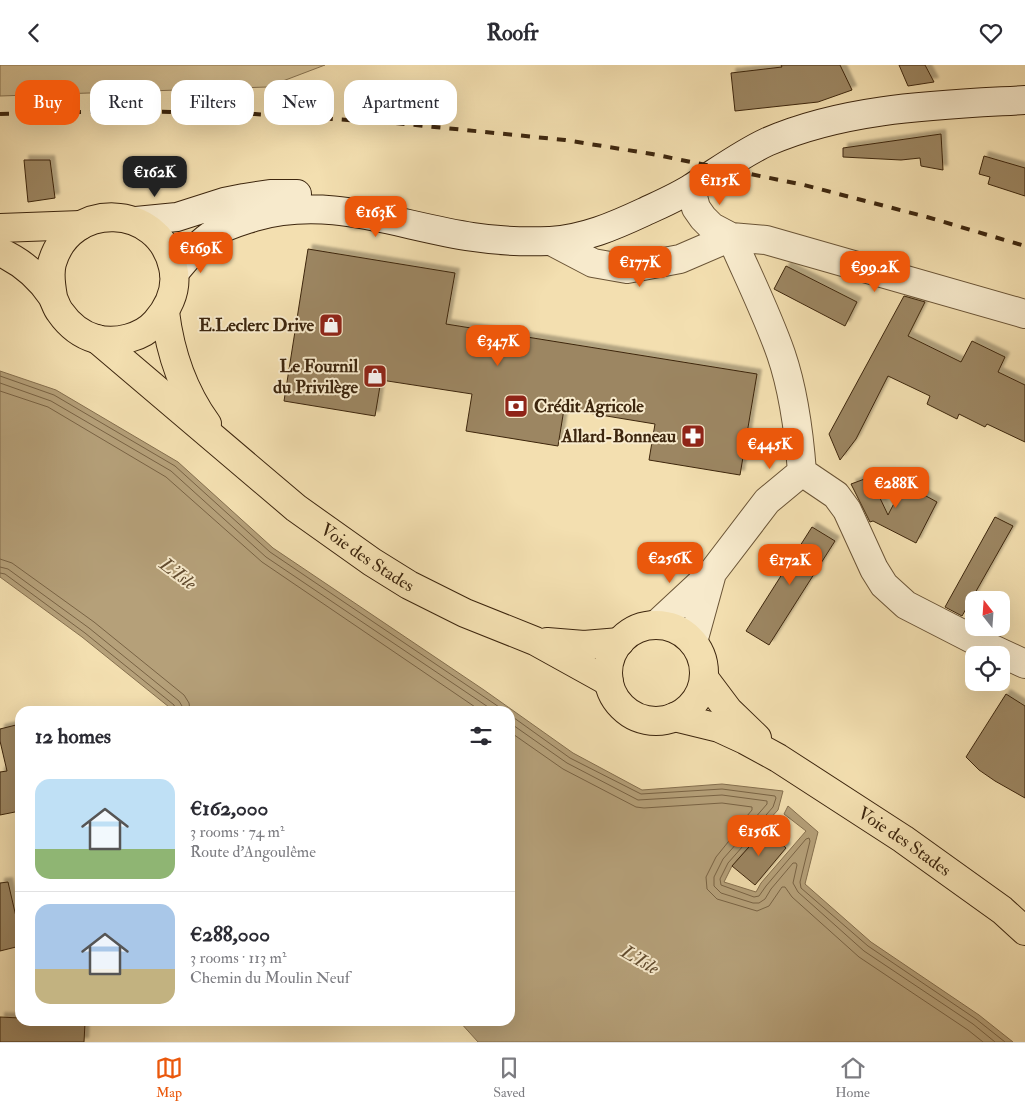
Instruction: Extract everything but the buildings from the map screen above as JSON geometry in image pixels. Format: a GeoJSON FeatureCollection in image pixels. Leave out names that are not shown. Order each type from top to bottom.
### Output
{"type":"FeatureCollection","features":[{"type":"Feature","properties":{"kind":"main road"},"geometry":{"type":"LineString","coordinates":[[174,273],[195,249],[216,231],[273,212],[295,209],[332,209],[352,212],[472,237],[518,241],[551,241],[574,238],[601,232],[640,214],[691,189],[764,143],[821,122],[922,107],[1025,100]]}},
{"type":"Feature","properties":{"kind":"main road"},"geometry":{"type":"LineString","coordinates":[[691,189],[696,208],[703,218],[712,227],[731,237],[766,240],[1025,314]]}},
{"type":"Feature","properties":{"kind":"main road"},"geometry":{"type":"LineString","coordinates":[[52,297],[50,281],[52,264],[58,248],[68,235],[81,225],[99,218],[117,217],[136,221],[177,217],[224,202],[244,198],[294,194],[332,198],[474,229],[517,234],[550,234],[600,227],[640,214]]}},
{"type":"Feature","properties":{"kind":"main road"},"geometry":{"type":"LineString","coordinates":[[0,252],[26,266],[52,297],[59,311],[69,324],[82,333],[97,339],[116,341],[136,336],[152,327],[165,312],[171,300],[174,287],[171,256],[163,241],[150,229],[136,221]]}},
{"type":"Feature","properties":{"kind":"main road"},"geometry":{"type":"LineString","coordinates":[[0,228],[81,225]]}},
{"type":"Feature","properties":{"kind":"main road"},"geometry":{"type":"LineString","coordinates":[[551,241],[593,263],[627,269],[680,259],[731,237]]}},
{"type":"Feature","properties":{"kind":"main road"},"geometry":{"type":"LineString","coordinates":[[731,237],[781,354],[798,427],[802,472]]}},
{"type":"Feature","properties":{"kind":"main road","name":"Voie des Stades"},"geometry":{"type":"LineString","coordinates":[[165,312],[170,345],[177,366],[202,417],[219,441]]}},
{"type":"Feature","properties":{"kind":"main road","name":"Voie des Stades"},"geometry":{"type":"LineString","coordinates":[[97,339],[296,508],[365,556],[409,585],[480,619],[535,641],[609,682]]}},
{"type":"Feature","properties":{"kind":"main road"},"geometry":{"type":"LineString","coordinates":[[656,625],[712,573],[767,501],[802,472]]}},
{"type":"Feature","properties":{"kind":"main road"},"geometry":{"type":"LineString","coordinates":[[802,472],[836,495],[847,510],[874,569],[884,585],[906,605],[982,645],[1025,665]]}},
{"type":"Feature","properties":{"kind":"main road"},"geometry":{"type":"LineString","coordinates":[[693,642],[712,573]]}},
{"type":"Feature","properties":{"kind":"main road"},"geometry":{"type":"LineString","coordinates":[[656,625],[670,627],[682,633],[693,642],[700,653],[704,678],[694,702],[686,711],[660,721],[646,720],[633,715],[622,707],[613,695],[609,682],[608,667],[612,654],[620,642],[630,633],[642,627],[656,625]]}},
{"type":"Feature","properties":{"kind":"main road","name":"Voie des Stades"},"geometry":{"type":"LineString","coordinates":[[535,641],[584,645],[620,642]]}},
{"type":"Feature","properties":{"kind":"main road","name":"Voie des Stades"},"geometry":{"type":"LineString","coordinates":[[704,678],[728,710],[778,758]]}},
{"type":"Feature","properties":{"kind":"main road","name":"Voie des Stades"},"geometry":{"type":"LineString","coordinates":[[674,717],[719,728],[778,758],[904,839],[1002,910],[1025,931]]}},
{"type":"Feature","properties":{"kind":"shaded area"},"geometry":{"type":"Polygon","coordinates":[[[0,65],[325,65],[285,80],[264,80],[264,87],[254,87],[254,80],[171,80],[171,90],[161,91],[161,80],[90,80],[90,93],[80,93],[80,80],[15,80],[15,95],[0,96],[0,65]]]}},
{"type":"Feature","properties":{"kind":"water","name":"L'Isle"},"geometry":{"type":"Polygon","coordinates":[[[0,371],[56,390],[178,462],[273,548],[507,706],[168,706],[82,637],[0,577],[0,371]]]}},
{"type":"Feature","properties":{"kind":"water","name":"L'Isle"},"geometry":{"type":"Polygon","coordinates":[[[515,712],[573,753],[642,790],[722,784],[783,791],[778,810],[756,834],[758,837],[732,866],[724,882],[756,892],[761,883],[806,831],[784,814],[788,806],[818,832],[805,884],[871,942],[979,1015],[1013,1042],[478,1042],[464,1026],[515,1026],[515,712]]]}},
{"type":"Feature","properties":{"kind":"railway"},"geometry":{"type":"LineString","coordinates":[[0,114],[125,111],[255,114],[395,123],[565,140],[652,154],[804,185],[927,217],[1025,246]]}},
{"type":"Feature","properties":{"kind":"place","name":"E.Leclerc Drive"},"geometry":{"type":"Point","coordinates":[331,325]}},
{"type":"Feature","properties":{"kind":"place","name":"Le Fournil du Privilège"},"geometry":{"type":"Point","coordinates":[375,376]}},
{"type":"Feature","properties":{"kind":"place","name":"Crédit Agricole"},"geometry":{"type":"Point","coordinates":[516,406]}},
{"type":"Feature","properties":{"kind":"place","name":"Allard-Bonneau"},"geometry":{"type":"Point","coordinates":[693,436]}}]}
